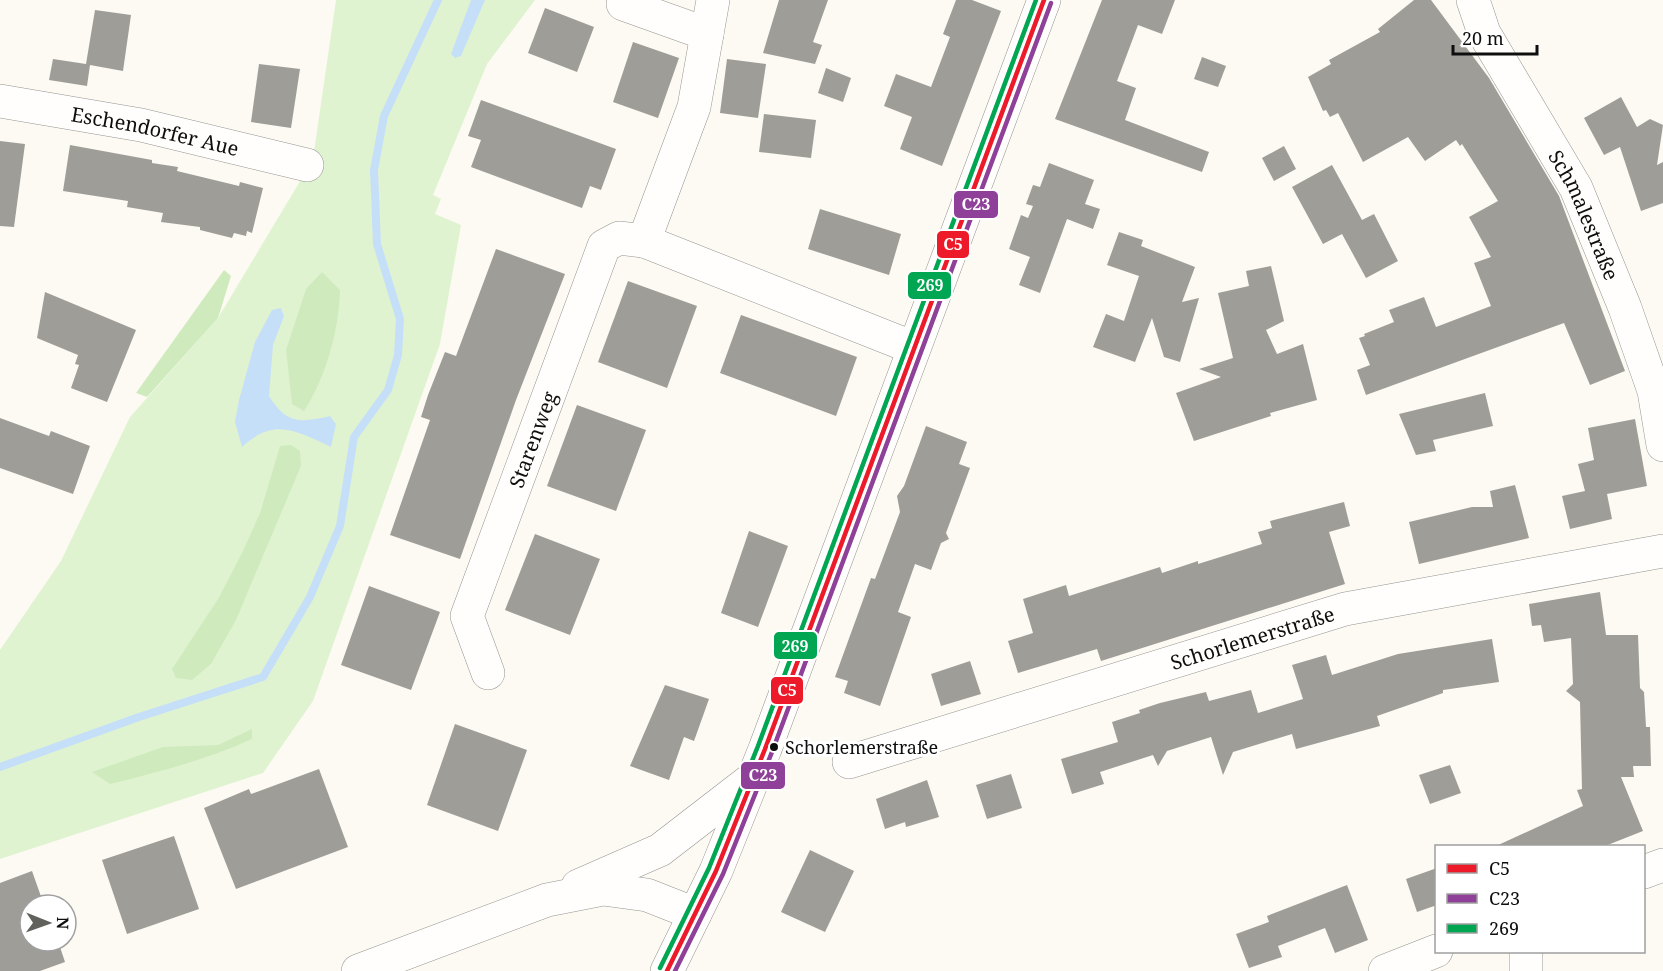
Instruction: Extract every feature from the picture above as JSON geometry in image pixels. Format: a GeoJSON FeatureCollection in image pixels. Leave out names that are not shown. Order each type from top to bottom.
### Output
{"type":"FeatureCollection","features":[{"type":"Feature","properties":{"kind":"street"},"geometry":{"type":"LineString","coordinates":[[644,241],[694,107],[714,0]]}},
{"type":"Feature","properties":{"kind":"street"},"geometry":{"type":"LineString","coordinates":[[667,971],[716,871],[752,779],[1044,0]]}},
{"type":"Feature","properties":{"kind":"street","name":"Schmalestraße"},"geometry":{"type":"LineString","coordinates":[[1473,0],[1484,33],[1576,188],[1654,391],[1663,445]]}},
{"type":"Feature","properties":{"kind":"street"},"geometry":{"type":"LineString","coordinates":[[623,4],[707,34]]}},
{"type":"Feature","properties":{"kind":"street","name":"Eschendorfer Aue"},"geometry":{"type":"LineString","coordinates":[[0,101],[141,125],[307,165]]}},
{"type":"Feature","properties":{"kind":"street","name":"Starenweg"},"geometry":{"type":"LineString","coordinates":[[488,673],[467,616],[604,246],[619,238],[644,241],[914,348]]}},
{"type":"Feature","properties":{"kind":"street","name":"Schorlemerstraße"},"geometry":{"type":"LineString","coordinates":[[849,762],[1345,609],[1663,551]]}},
{"type":"Feature","properties":{"kind":"street"},"geometry":{"type":"LineString","coordinates":[[358,971],[547,900],[660,849],[752,779]]}},
{"type":"Feature","properties":{"kind":"street"},"geometry":{"type":"LineString","coordinates":[[1645,872],[1663,865]]}},
{"type":"Feature","properties":{"kind":"street"},"geometry":{"type":"LineString","coordinates":[[547,900],[603,889],[647,895],[695,914]]}},
{"type":"Feature","properties":{"kind":"street"},"geometry":{"type":"LineString","coordinates":[[1385,971],[1435,952]]}},
{"type":"Feature","properties":{"kind":"street"},"geometry":{"type":"LineString","coordinates":[[1526,953],[1526,971]]}},
{"type":"Feature","properties":{"kind":"green space"},"geometry":{"type":"Polygon","coordinates":[[[336,0],[535,0],[487,64],[433,195],[441,199],[435,214],[461,225],[440,344],[313,701],[263,773],[0,859],[0,650],[61,561],[130,417],[218,318],[299,183],[314,152],[336,0]]]}},
{"type":"Feature","properties":{"kind":"green space"},"geometry":{"type":"Polygon","coordinates":[[[224,270],[231,276],[218,318],[147,397],[136,393],[224,270]]]}},
{"type":"Feature","properties":{"kind":"green space"},"geometry":{"type":"Polygon","coordinates":[[[322,272],[340,290],[337,321],[325,368],[304,411],[292,404],[286,350],[306,289],[322,272]]]}},
{"type":"Feature","properties":{"kind":"green space"},"geometry":{"type":"Polygon","coordinates":[[[291,445],[300,451],[301,466],[236,620],[211,664],[192,680],[176,678],[172,669],[218,599],[260,513],[280,446],[291,445]]]}},
{"type":"Feature","properties":{"kind":"green space"},"geometry":{"type":"Polygon","coordinates":[[[252,729],[252,739],[200,759],[146,775],[110,784],[92,772],[163,747],[218,745],[252,729]]]}},
{"type":"Feature","properties":{"kind":"water"},"geometry":{"type":"Polygon","coordinates":[[[471,0],[485,0],[461,56],[455,58],[451,54],[471,0]]]}},
{"type":"Feature","properties":{"kind":"water"},"geometry":{"type":"Polygon","coordinates":[[[281,308],[284,316],[273,345],[269,396],[282,412],[295,419],[310,420],[330,416],[336,424],[331,447],[296,432],[275,430],[264,432],[242,447],[235,422],[255,342],[272,310],[281,308]]]}},
{"type":"Feature","properties":{"kind":"building"},"geometry":{"type":"Polygon","coordinates":[[[779,0],[828,0],[813,42],[822,45],[815,64],[763,53],[779,0]]]}},
{"type":"Feature","properties":{"kind":"building"},"geometry":{"type":"Polygon","coordinates":[[[956,0],[972,0],[1001,11],[942,166],[900,149],[912,117],[884,106],[896,74],[931,87],[950,37],[943,34],[956,0]]]}},
{"type":"Feature","properties":{"kind":"building"},"geometry":{"type":"Polygon","coordinates":[[[1102,0],[1175,0],[1162,34],[1138,25],[1117,81],[1136,88],[1125,120],[1209,152],[1202,172],[1055,119],[1102,0]]]}},
{"type":"Feature","properties":{"kind":"building"},"geometry":{"type":"Polygon","coordinates":[[[1414,0],[1431,0],[1489,78],[1559,196],[1625,371],[1590,385],[1564,323],[1366,395],[1357,370],[1370,365],[1359,338],[1394,322],[1389,310],[1424,297],[1436,327],[1491,306],[1474,263],[1491,257],[1469,217],[1498,201],[1462,144],[1460,146],[1456,140],[1425,161],[1408,137],[1363,162],[1338,113],[1330,117],[1326,110],[1323,111],[1308,77],[1331,64],[1329,60],[1380,32],[1378,29],[1414,0]]]}},
{"type":"Feature","properties":{"kind":"building"},"geometry":{"type":"Polygon","coordinates":[[[545,8],[594,27],[577,72],[528,53],[545,8]]]}},
{"type":"Feature","properties":{"kind":"building"},"geometry":{"type":"Polygon","coordinates":[[[95,10],[131,15],[123,71],[90,65],[87,86],[49,80],[53,59],[86,64],[95,10]]]}},
{"type":"Feature","properties":{"kind":"building"},"geometry":{"type":"Polygon","coordinates":[[[633,42],[679,58],[658,118],[613,102],[633,42]]]}},
{"type":"Feature","properties":{"kind":"building"},"geometry":{"type":"Polygon","coordinates":[[[1202,57],[1226,66],[1218,87],[1194,79],[1202,57]]]}},
{"type":"Feature","properties":{"kind":"building"},"geometry":{"type":"Polygon","coordinates":[[[727,59],[766,64],[758,118],[720,113],[727,59]]]}},
{"type":"Feature","properties":{"kind":"building"},"geometry":{"type":"Polygon","coordinates":[[[259,64],[300,69],[291,128],[251,122],[259,64]]]}},
{"type":"Feature","properties":{"kind":"building"},"geometry":{"type":"Polygon","coordinates":[[[826,68],[851,78],[843,102],[818,93],[826,68]]]}},
{"type":"Feature","properties":{"kind":"building"},"geometry":{"type":"Polygon","coordinates":[[[1621,97],[1637,127],[1650,119],[1663,125],[1657,165],[1663,162],[1663,203],[1641,211],[1620,147],[1604,155],[1584,118],[1621,97]]]}},
{"type":"Feature","properties":{"kind":"building"},"geometry":{"type":"Polygon","coordinates":[[[481,100],[616,149],[601,190],[590,186],[582,208],[471,167],[481,140],[468,136],[481,100]]]}},
{"type":"Feature","properties":{"kind":"building"},"geometry":{"type":"Polygon","coordinates":[[[764,114],[816,120],[811,158],[759,152],[764,114]]]}},
{"type":"Feature","properties":{"kind":"building"},"geometry":{"type":"Polygon","coordinates":[[[0,141],[25,144],[14,227],[0,226],[0,141]]]}},
{"type":"Feature","properties":{"kind":"building"},"geometry":{"type":"Polygon","coordinates":[[[70,145],[152,160],[152,163],[178,167],[177,171],[239,186],[240,182],[263,188],[252,233],[247,231],[246,236],[234,233],[232,238],[200,230],[200,227],[161,222],[163,213],[127,207],[128,201],[63,191],[70,145]]]}},
{"type":"Feature","properties":{"kind":"building"},"geometry":{"type":"Polygon","coordinates":[[[1284,146],[1296,169],[1274,181],[1262,158],[1284,146]]]}},
{"type":"Feature","properties":{"kind":"building"},"geometry":{"type":"Polygon","coordinates":[[[1049,163],[1094,180],[1085,204],[1100,209],[1093,229],[1067,219],[1040,293],[1019,285],[1030,257],[1009,249],[1021,215],[1028,218],[1033,206],[1026,204],[1033,185],[1040,187],[1049,163]]]}},
{"type":"Feature","properties":{"kind":"building"},"geometry":{"type":"Polygon","coordinates":[[[1332,165],[1362,220],[1374,214],[1398,261],[1366,278],[1342,234],[1323,244],[1292,187],[1332,165]]]}},
{"type":"Feature","properties":{"kind":"building"},"geometry":{"type":"Polygon","coordinates":[[[820,209],[901,234],[889,275],[808,249],[820,209]]]}},
{"type":"Feature","properties":{"kind":"building"},"geometry":{"type":"Polygon","coordinates":[[[1119,232],[1143,240],[1141,246],[1195,267],[1182,302],[1199,298],[1180,362],[1164,357],[1152,318],[1135,362],[1093,347],[1106,314],[1124,321],[1139,276],[1107,265],[1119,232]]]}},
{"type":"Feature","properties":{"kind":"building"},"geometry":{"type":"Polygon","coordinates":[[[496,249],[565,274],[516,400],[460,559],[390,535],[430,420],[421,417],[428,395],[445,352],[456,356],[496,249]]]}},
{"type":"Feature","properties":{"kind":"building"},"geometry":{"type":"Polygon","coordinates":[[[1271,266],[1284,321],[1266,330],[1277,354],[1303,344],[1317,400],[1270,413],[1271,416],[1194,441],[1176,393],[1221,377],[1199,369],[1233,358],[1218,293],[1249,286],[1246,271],[1271,266]]]}},
{"type":"Feature","properties":{"kind":"building"},"geometry":{"type":"Polygon","coordinates":[[[628,281],[697,306],[667,388],[598,362],[628,281]]]}},
{"type":"Feature","properties":{"kind":"building"},"geometry":{"type":"Polygon","coordinates":[[[45,292],[136,330],[107,402],[71,388],[79,365],[75,364],[78,355],[37,338],[45,292]]]}},
{"type":"Feature","properties":{"kind":"building"},"geometry":{"type":"Polygon","coordinates":[[[741,315],[857,357],[836,416],[720,373],[741,315]]]}},
{"type":"Feature","properties":{"kind":"building"},"geometry":{"type":"Polygon","coordinates":[[[1485,393],[1493,426],[1433,440],[1436,451],[1416,455],[1399,414],[1485,393]]]}},
{"type":"Feature","properties":{"kind":"building"},"geometry":{"type":"Polygon","coordinates":[[[577,405],[646,430],[616,511],[547,486],[577,405]]]}},
{"type":"Feature","properties":{"kind":"building"},"geometry":{"type":"Polygon","coordinates":[[[0,418],[49,436],[51,431],[90,446],[73,494],[0,468],[0,418]]]}},
{"type":"Feature","properties":{"kind":"building"},"geometry":{"type":"Polygon","coordinates":[[[1635,419],[1647,486],[1607,494],[1612,519],[1570,529],[1562,496],[1585,491],[1578,464],[1594,460],[1588,428],[1635,419]]]}},
{"type":"Feature","properties":{"kind":"building"},"geometry":{"type":"Polygon","coordinates":[[[926,426],[967,442],[959,464],[970,468],[946,533],[949,539],[941,543],[931,570],[915,564],[898,612],[911,617],[880,706],[844,693],[848,681],[835,677],[871,578],[875,579],[900,512],[897,496],[904,486],[926,426]]]}},
{"type":"Feature","properties":{"kind":"building"},"geometry":{"type":"Polygon","coordinates":[[[1515,485],[1529,538],[1419,564],[1409,522],[1472,507],[1493,507],[1490,491],[1515,485]]]}},
{"type":"Feature","properties":{"kind":"building"},"geometry":{"type":"Polygon","coordinates":[[[1344,502],[1350,526],[1329,532],[1345,584],[1101,661],[1097,649],[1018,673],[1008,641],[1033,633],[1023,599],[1066,585],[1069,596],[1160,567],[1162,573],[1198,561],[1198,564],[1262,544],[1258,532],[1272,528],[1270,521],[1344,502]]]}},
{"type":"Feature","properties":{"kind":"building"},"geometry":{"type":"Polygon","coordinates":[[[749,531],[788,546],[758,627],[721,613],[749,531]]]}},
{"type":"Feature","properties":{"kind":"building"},"geometry":{"type":"Polygon","coordinates":[[[535,534],[600,559],[570,635],[505,610],[535,534]]]}},
{"type":"Feature","properties":{"kind":"building"},"geometry":{"type":"Polygon","coordinates":[[[369,586],[440,612],[411,690],[341,665],[369,586]]]}},
{"type":"Feature","properties":{"kind":"building"},"geometry":{"type":"Polygon","coordinates":[[[1600,592],[1606,635],[1638,635],[1640,688],[1644,692],[1646,727],[1650,727],[1651,766],[1633,766],[1634,777],[1621,777],[1643,831],[1608,845],[1498,845],[1583,806],[1577,790],[1582,789],[1580,702],[1566,691],[1573,684],[1571,638],[1544,642],[1541,625],[1532,626],[1529,604],[1600,592]]]}},
{"type":"Feature","properties":{"kind":"building"},"geometry":{"type":"Polygon","coordinates":[[[1492,639],[1499,682],[1443,690],[1443,693],[1377,716],[1380,726],[1296,749],[1292,734],[1233,752],[1223,775],[1211,737],[1167,751],[1158,766],[1153,755],[1100,772],[1104,784],[1072,794],[1061,759],[1118,742],[1112,722],[1140,713],[1139,710],[1206,692],[1209,701],[1251,690],[1258,713],[1303,699],[1292,665],[1326,655],[1332,675],[1398,654],[1492,639]]]}},
{"type":"Feature","properties":{"kind":"building"},"geometry":{"type":"Polygon","coordinates":[[[970,661],[981,694],[941,706],[931,674],[970,661]]]}},
{"type":"Feature","properties":{"kind":"building"},"geometry":{"type":"Polygon","coordinates":[[[665,685],[709,699],[694,741],[684,737],[669,780],[630,766],[665,685]]]}},
{"type":"Feature","properties":{"kind":"building"},"geometry":{"type":"Polygon","coordinates":[[[455,724],[527,750],[498,831],[427,805],[455,724]]]}},
{"type":"Feature","properties":{"kind":"building"},"geometry":{"type":"Polygon","coordinates":[[[1450,765],[1461,793],[1430,804],[1419,775],[1450,765]]]}},
{"type":"Feature","properties":{"kind":"building"},"geometry":{"type":"Polygon","coordinates":[[[319,769],[348,847],[236,889],[204,808],[249,789],[251,794],[319,769]]]}},
{"type":"Feature","properties":{"kind":"building"},"geometry":{"type":"Polygon","coordinates":[[[1011,774],[1022,808],[987,819],[976,785],[1011,774]]]}},
{"type":"Feature","properties":{"kind":"building"},"geometry":{"type":"Polygon","coordinates":[[[927,780],[939,817],[906,827],[905,822],[885,829],[876,799],[927,780]]]}},
{"type":"Feature","properties":{"kind":"building"},"geometry":{"type":"Polygon","coordinates":[[[174,836],[199,909],[127,934],[102,860],[174,836]]]}},
{"type":"Feature","properties":{"kind":"building"},"geometry":{"type":"Polygon","coordinates":[[[810,850],[854,871],[825,932],[781,912],[810,850]]]}},
{"type":"Feature","properties":{"kind":"building"},"geometry":{"type":"Polygon","coordinates":[[[1435,869],[1435,906],[1417,912],[1406,879],[1435,869]]]}},
{"type":"Feature","properties":{"kind":"building"},"geometry":{"type":"Polygon","coordinates":[[[32,871],[40,893],[18,893],[18,953],[62,953],[65,962],[40,971],[0,971],[0,883],[32,871]]]}},
{"type":"Feature","properties":{"kind":"building"},"geometry":{"type":"Polygon","coordinates":[[[1347,885],[1368,940],[1335,953],[1325,928],[1278,946],[1282,957],[1249,968],[1236,934],[1269,922],[1267,916],[1347,885]]]}},
{"type":"Feature","properties":{"kind":"waterway"},"geometry":{"type":"LineString","coordinates":[[0,767],[139,717],[263,677],[310,597],[340,526],[354,437],[388,390],[398,355],[400,319],[377,244],[374,170],[384,116],[438,0]]}},
{"type":"Feature","properties":{"kind":"transit line","name":"269"},"geometry":{"type":"LineString","coordinates":[[660,968],[709,868],[758,746],[1036,0]]}},
{"type":"Feature","properties":{"kind":"transit line","name":"C5"},"geometry":{"type":"LineString","coordinates":[[667,971],[716,871],[765,749],[1044,0]]}},
{"type":"Feature","properties":{"kind":"transit line","name":"C23"},"geometry":{"type":"LineString","coordinates":[[675,971],[723,874],[772,752],[1051,3]]}},
{"type":"Feature","properties":{"kind":"place","name":"Schorlemerstraße"},"geometry":{"type":"Point","coordinates":[774,747]}}]}
